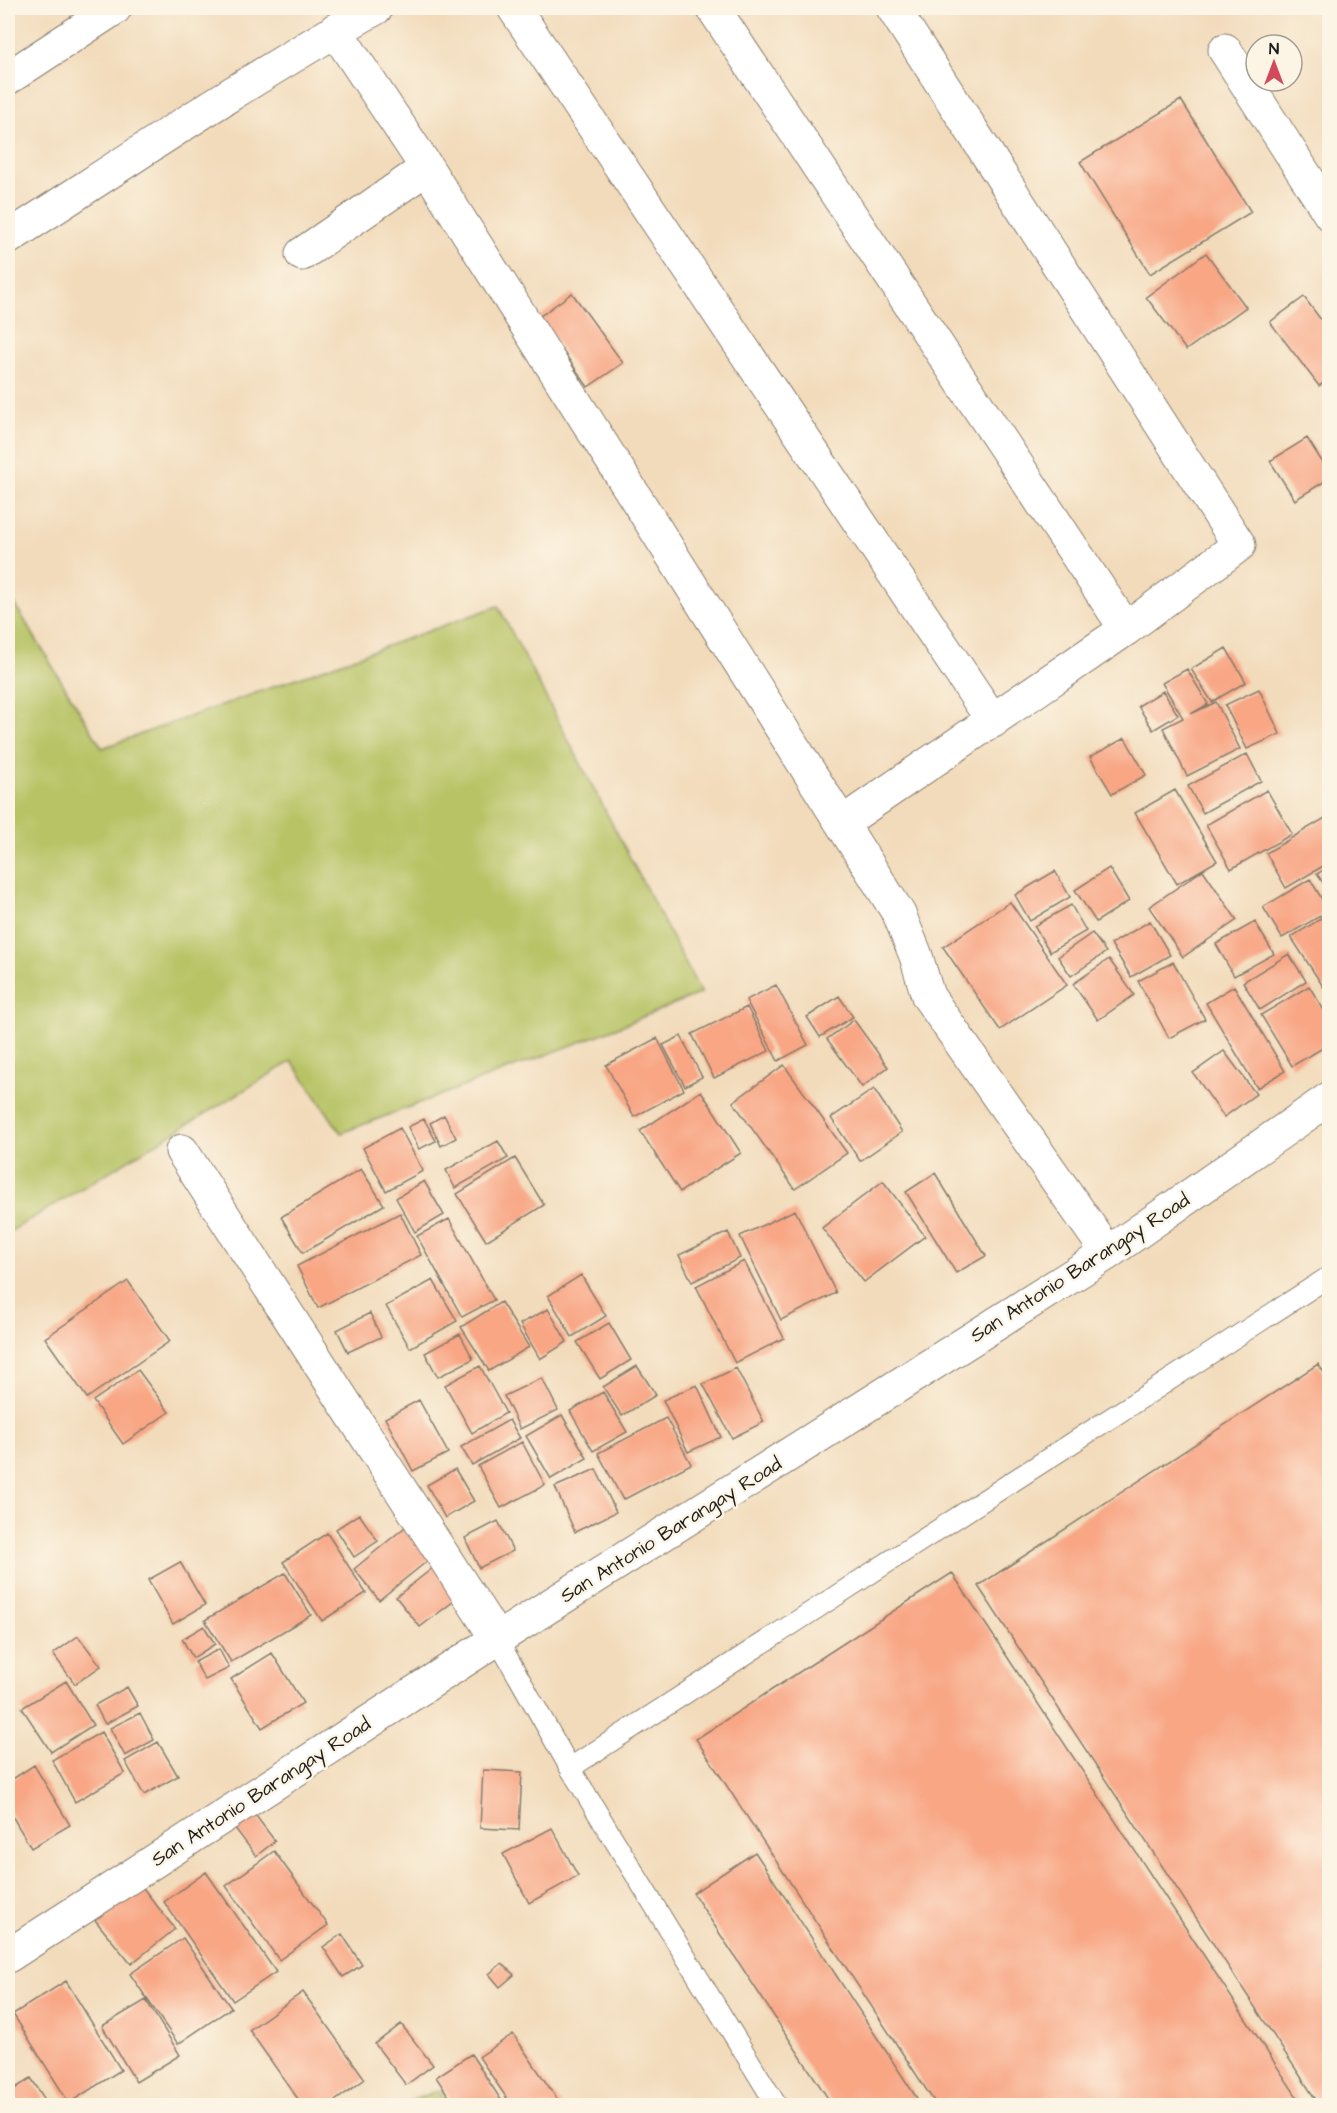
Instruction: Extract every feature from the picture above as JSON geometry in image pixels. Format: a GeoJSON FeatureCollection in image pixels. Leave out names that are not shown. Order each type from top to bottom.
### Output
{"type":"FeatureCollection","features":[{"type":"Feature","properties":{"kind":"street"},"geometry":{"type":"LineString","coordinates":[[8,78],[115,8]]}},
{"type":"Feature","properties":{"kind":"street"},"geometry":{"type":"LineString","coordinates":[[8,238],[335,30],[376,8]]}},
{"type":"Feature","properties":{"kind":"street"},"geometry":{"type":"LineString","coordinates":[[514,8],[993,721]]}},
{"type":"Feature","properties":{"kind":"street"},"geometry":{"type":"LineString","coordinates":[[713,8],[1126,629]]}},
{"type":"Feature","properties":{"kind":"street"},"geometry":{"type":"LineString","coordinates":[[842,823],[1126,629],[1239,546],[893,8]]}},
{"type":"Feature","properties":{"kind":"street"},"geometry":{"type":"LineString","coordinates":[[335,30],[427,168],[899,914],[916,956],[928,996],[1108,1253]]}},
{"type":"Feature","properties":{"kind":"street"},"geometry":{"type":"LineString","coordinates":[[1225,50],[1329,214]]}},
{"type":"Feature","properties":{"kind":"street"},"geometry":{"type":"LineString","coordinates":[[302,254],[427,168]]}},
{"type":"Feature","properties":{"kind":"street","name":"San Antonio Barangay Road"},"geometry":{"type":"LineString","coordinates":[[8,1956],[497,1639],[1108,1253],[1329,1098]]}},
{"type":"Feature","properties":{"kind":"street"},"geometry":{"type":"LineString","coordinates":[[182,1151],[497,1639]]}},
{"type":"Feature","properties":{"kind":"lane"},"geometry":{"type":"LineString","coordinates":[[570,1768],[1329,1276]]}},
{"type":"Feature","properties":{"kind":"lane"},"geometry":{"type":"LineString","coordinates":[[497,1639],[570,1768],[777,2106]]}},
{"type":"Feature","properties":{"kind":"green space"},"geometry":{"type":"Polygon","coordinates":[[[8,593],[102,748],[498,606],[701,993],[601,1034],[341,1133],[292,1061],[8,1233],[8,593]]]}},
{"type":"Feature","properties":{"kind":"green space"},"geometry":{"type":"Polygon","coordinates":[[[439,2090],[448,2105],[400,2105],[439,2090]]]}},
{"type":"Feature","properties":{"kind":"building"},"geometry":{"type":"Polygon","coordinates":[[[1181,100],[1251,212],[1150,274],[1080,162],[1181,100]]]}},
{"type":"Feature","properties":{"kind":"building"},"geometry":{"type":"Polygon","coordinates":[[[1206,253],[1246,307],[1186,350],[1146,297],[1206,253]]]}},
{"type":"Feature","properties":{"kind":"building"},"geometry":{"type":"Polygon","coordinates":[[[572,293],[623,363],[588,387],[539,317],[572,293]]]}},
{"type":"Feature","properties":{"kind":"building"},"geometry":{"type":"Polygon","coordinates":[[[1304,297],[1330,332],[1330,379],[1319,386],[1270,322],[1304,297]]]}},
{"type":"Feature","properties":{"kind":"building"},"geometry":{"type":"Polygon","coordinates":[[[1307,438],[1330,474],[1330,478],[1295,500],[1270,461],[1307,438]]]}},
{"type":"Feature","properties":{"kind":"building"},"geometry":{"type":"Polygon","coordinates":[[[1226,648],[1246,682],[1212,702],[1191,669],[1226,648]]]}},
{"type":"Feature","properties":{"kind":"building"},"geometry":{"type":"Polygon","coordinates":[[[1187,669],[1208,704],[1191,714],[1216,702],[1240,749],[1187,776],[1163,728],[1183,718],[1162,683],[1187,669]]]}},
{"type":"Feature","properties":{"kind":"building"},"geometry":{"type":"Polygon","coordinates":[[[1259,689],[1280,734],[1247,749],[1225,705],[1259,689]]]}},
{"type":"Feature","properties":{"kind":"building"},"geometry":{"type":"Polygon","coordinates":[[[1163,691],[1178,715],[1153,730],[1138,706],[1163,691]]]}},
{"type":"Feature","properties":{"kind":"building"},"geometry":{"type":"Polygon","coordinates":[[[1125,738],[1146,775],[1112,794],[1090,757],[1125,738]]]}},
{"type":"Feature","properties":{"kind":"building"},"geometry":{"type":"Polygon","coordinates":[[[1247,754],[1261,781],[1203,813],[1188,786],[1247,754]]]}},
{"type":"Feature","properties":{"kind":"building"},"geometry":{"type":"Polygon","coordinates":[[[1175,790],[1217,861],[1177,884],[1135,813],[1175,790]]]}},
{"type":"Feature","properties":{"kind":"building"},"geometry":{"type":"Polygon","coordinates":[[[1267,790],[1292,834],[1231,869],[1206,825],[1267,790]]]}},
{"type":"Feature","properties":{"kind":"building"},"geometry":{"type":"Polygon","coordinates":[[[1330,815],[1330,862],[1286,888],[1266,853],[1330,815]]]}},
{"type":"Feature","properties":{"kind":"building"},"geometry":{"type":"Polygon","coordinates":[[[1330,866],[1330,893],[1317,874],[1330,866]]]}},
{"type":"Feature","properties":{"kind":"building"},"geometry":{"type":"Polygon","coordinates":[[[1109,868],[1129,901],[1096,922],[1075,890],[1109,868]]]}},
{"type":"Feature","properties":{"kind":"building"},"geometry":{"type":"Polygon","coordinates":[[[1203,870],[1237,920],[1183,957],[1149,907],[1203,870]]]}},
{"type":"Feature","properties":{"kind":"building"},"geometry":{"type":"Polygon","coordinates":[[[1055,871],[1070,897],[1030,921],[1015,895],[1055,871]]]}},
{"type":"Feature","properties":{"kind":"building"},"geometry":{"type":"Polygon","coordinates":[[[1310,879],[1329,911],[1282,938],[1263,907],[1310,879]]]}},
{"type":"Feature","properties":{"kind":"building"},"geometry":{"type":"Polygon","coordinates":[[[1010,902],[1067,985],[1000,1030],[943,947],[1010,902]]]}},
{"type":"Feature","properties":{"kind":"building"},"geometry":{"type":"Polygon","coordinates":[[[1071,905],[1086,931],[1050,952],[1034,926],[1071,905]]]}},
{"type":"Feature","properties":{"kind":"building"},"geometry":{"type":"Polygon","coordinates":[[[1330,913],[1330,984],[1324,988],[1291,937],[1330,913]]]}},
{"type":"Feature","properties":{"kind":"building"},"geometry":{"type":"Polygon","coordinates":[[[1150,921],[1170,955],[1131,977],[1111,944],[1150,921]]]}},
{"type":"Feature","properties":{"kind":"building"},"geometry":{"type":"Polygon","coordinates":[[[1255,922],[1274,954],[1234,976],[1216,944],[1255,922]]]}},
{"type":"Feature","properties":{"kind":"building"},"geometry":{"type":"Polygon","coordinates":[[[1092,933],[1106,952],[1071,976],[1058,957],[1092,933]]]}},
{"type":"Feature","properties":{"kind":"building"},"geometry":{"type":"Polygon","coordinates":[[[1289,954],[1306,981],[1260,1010],[1243,982],[1289,954]]]}},
{"type":"Feature","properties":{"kind":"building"},"geometry":{"type":"Polygon","coordinates":[[[1109,959],[1134,995],[1098,1020],[1073,984],[1109,959]]]}},
{"type":"Feature","properties":{"kind":"building"},"geometry":{"type":"Polygon","coordinates":[[[1173,962],[1205,1019],[1169,1038],[1138,981],[1173,962]]]}},
{"type":"Feature","properties":{"kind":"building"},"geometry":{"type":"Polygon","coordinates":[[[776,985],[808,1045],[778,1061],[746,1000],[776,985]]]}},
{"type":"Feature","properties":{"kind":"building"},"geometry":{"type":"Polygon","coordinates":[[[1234,986],[1285,1071],[1257,1088],[1206,1003],[1234,986]]]}},
{"type":"Feature","properties":{"kind":"building"},"geometry":{"type":"Polygon","coordinates":[[[1309,986],[1330,1020],[1330,1044],[1292,1066],[1261,1015],[1309,986]]]}},
{"type":"Feature","properties":{"kind":"building"},"geometry":{"type":"Polygon","coordinates":[[[839,996],[853,1017],[820,1037],[807,1017],[839,996]]]}},
{"type":"Feature","properties":{"kind":"building"},"geometry":{"type":"Polygon","coordinates":[[[747,1007],[769,1051],[714,1078],[692,1034],[747,1007]]]}},
{"type":"Feature","properties":{"kind":"building"},"geometry":{"type":"Polygon","coordinates":[[[854,1020],[888,1067],[862,1087],[827,1039],[854,1020]]]}},
{"type":"Feature","properties":{"kind":"building"},"geometry":{"type":"Polygon","coordinates":[[[681,1036],[702,1077],[685,1086],[663,1045],[681,1036]]]}},
{"type":"Feature","properties":{"kind":"building"},"geometry":{"type":"Polygon","coordinates":[[[657,1038],[684,1090],[634,1117],[606,1065],[657,1038]]]}},
{"type":"Feature","properties":{"kind":"building"},"geometry":{"type":"Polygon","coordinates":[[[1224,1051],[1256,1094],[1224,1117],[1193,1073],[1224,1051]]]}},
{"type":"Feature","properties":{"kind":"building"},"geometry":{"type":"Polygon","coordinates":[[[784,1065],[847,1153],[795,1189],[733,1102],[784,1065]]]}},
{"type":"Feature","properties":{"kind":"building"},"geometry":{"type":"Polygon","coordinates":[[[874,1089],[902,1132],[860,1161],[831,1118],[874,1089]]]}},
{"type":"Feature","properties":{"kind":"building"},"geometry":{"type":"Polygon","coordinates":[[[701,1091],[741,1153],[680,1192],[640,1131],[701,1091]]]}},
{"type":"Feature","properties":{"kind":"building"},"geometry":{"type":"Polygon","coordinates":[[[444,1115],[456,1138],[441,1146],[430,1123],[444,1115]]]}},
{"type":"Feature","properties":{"kind":"building"},"geometry":{"type":"Polygon","coordinates":[[[424,1119],[436,1141],[419,1149],[408,1127],[424,1119]]]}},
{"type":"Feature","properties":{"kind":"building"},"geometry":{"type":"Polygon","coordinates":[[[400,1128],[423,1171],[386,1191],[363,1148],[400,1128]]]}},
{"type":"Feature","properties":{"kind":"building"},"geometry":{"type":"Polygon","coordinates":[[[498,1141],[508,1158],[455,1188],[446,1170],[498,1141]]]}},
{"type":"Feature","properties":{"kind":"building"},"geometry":{"type":"Polygon","coordinates":[[[515,1158],[544,1205],[486,1241],[457,1194],[515,1158]]]}},
{"type":"Feature","properties":{"kind":"building"},"geometry":{"type":"Polygon","coordinates":[[[361,1169],[384,1205],[303,1253],[281,1217],[361,1169]]]}},
{"type":"Feature","properties":{"kind":"building"},"geometry":{"type":"Polygon","coordinates":[[[935,1173],[986,1256],[956,1273],[906,1192],[935,1173]]]}},
{"type":"Feature","properties":{"kind":"building"},"geometry":{"type":"Polygon","coordinates":[[[424,1181],[444,1215],[415,1232],[396,1198],[424,1181]]]}},
{"type":"Feature","properties":{"kind":"building"},"geometry":{"type":"Polygon","coordinates":[[[883,1181],[925,1236],[864,1282],[822,1228],[883,1181]]]}},
{"type":"Feature","properties":{"kind":"building"},"geometry":{"type":"Polygon","coordinates":[[[795,1210],[836,1293],[781,1320],[740,1236],[795,1210]]]}},
{"type":"Feature","properties":{"kind":"building"},"geometry":{"type":"Polygon","coordinates":[[[400,1213],[421,1255],[318,1308],[297,1266],[400,1213]]]}},
{"type":"Feature","properties":{"kind":"building"},"geometry":{"type":"Polygon","coordinates":[[[449,1219],[494,1300],[462,1317],[417,1236],[449,1219]]]}},
{"type":"Feature","properties":{"kind":"building"},"geometry":{"type":"Polygon","coordinates":[[[728,1232],[740,1258],[692,1282],[679,1255],[728,1232]]]}},
{"type":"Feature","properties":{"kind":"building"},"geometry":{"type":"Polygon","coordinates":[[[744,1261],[784,1338],[735,1363],[696,1286],[744,1261]]]}},
{"type":"Feature","properties":{"kind":"building"},"geometry":{"type":"Polygon","coordinates":[[[581,1275],[606,1316],[572,1337],[548,1296],[581,1275]]]}},
{"type":"Feature","properties":{"kind":"building"},"geometry":{"type":"Polygon","coordinates":[[[433,1280],[457,1321],[410,1348],[386,1306],[433,1280]]]}},
{"type":"Feature","properties":{"kind":"building"},"geometry":{"type":"Polygon","coordinates":[[[128,1281],[170,1341],[87,1398],[45,1338],[128,1281]]]}},
{"type":"Feature","properties":{"kind":"building"},"geometry":{"type":"Polygon","coordinates":[[[501,1302],[529,1347],[489,1371],[461,1327],[501,1302]]]}},
{"type":"Feature","properties":{"kind":"building"},"geometry":{"type":"Polygon","coordinates":[[[548,1309],[567,1342],[540,1359],[520,1324],[548,1309]]]}},
{"type":"Feature","properties":{"kind":"building"},"geometry":{"type":"Polygon","coordinates":[[[370,1313],[381,1337],[348,1352],[337,1330],[370,1313]]]}},
{"type":"Feature","properties":{"kind":"building"},"geometry":{"type":"Polygon","coordinates":[[[609,1323],[631,1360],[600,1379],[577,1342],[609,1323]]]}},
{"type":"Feature","properties":{"kind":"building"},"geometry":{"type":"Polygon","coordinates":[[[460,1334],[473,1359],[438,1377],[425,1353],[460,1334]]]}},
{"type":"Feature","properties":{"kind":"building"},"geometry":{"type":"Polygon","coordinates":[[[1318,1364],[1330,1381],[1330,2106],[1320,2106],[978,1586],[1318,1364]]]}},
{"type":"Feature","properties":{"kind":"building"},"geometry":{"type":"Polygon","coordinates":[[[480,1366],[506,1413],[472,1433],[445,1385],[480,1366]]]}},
{"type":"Feature","properties":{"kind":"building"},"geometry":{"type":"Polygon","coordinates":[[[637,1366],[656,1395],[622,1416],[603,1387],[637,1366]]]}},
{"type":"Feature","properties":{"kind":"building"},"geometry":{"type":"Polygon","coordinates":[[[736,1368],[764,1422],[732,1438],[703,1384],[736,1368]]]}},
{"type":"Feature","properties":{"kind":"building"},"geometry":{"type":"Polygon","coordinates":[[[138,1370],[169,1412],[123,1444],[93,1401],[138,1370]]]}},
{"type":"Feature","properties":{"kind":"building"},"geometry":{"type":"Polygon","coordinates":[[[542,1378],[558,1410],[520,1429],[504,1396],[542,1378]]]}},
{"type":"Feature","properties":{"kind":"building"},"geometry":{"type":"Polygon","coordinates":[[[697,1385],[721,1437],[688,1452],[663,1400],[697,1385]]]}},
{"type":"Feature","properties":{"kind":"building"},"geometry":{"type":"Polygon","coordinates":[[[603,1392],[627,1432],[593,1451],[570,1411],[603,1392]]]}},
{"type":"Feature","properties":{"kind":"building"},"geometry":{"type":"Polygon","coordinates":[[[419,1400],[448,1453],[413,1471],[385,1418],[419,1400]]]}},
{"type":"Feature","properties":{"kind":"building"},"geometry":{"type":"Polygon","coordinates":[[[562,1415],[587,1458],[551,1479],[526,1436],[562,1415]]]}},
{"type":"Feature","properties":{"kind":"building"},"geometry":{"type":"Polygon","coordinates":[[[666,1418],[691,1464],[623,1500],[598,1453],[666,1418]]]}},
{"type":"Feature","properties":{"kind":"building"},"geometry":{"type":"Polygon","coordinates":[[[509,1420],[520,1438],[472,1465],[461,1447],[509,1420]]]}},
{"type":"Feature","properties":{"kind":"building"},"geometry":{"type":"Polygon","coordinates":[[[522,1442],[545,1485],[501,1508],[478,1466],[522,1442]]]}},
{"type":"Feature","properties":{"kind":"building"},"geometry":{"type":"Polygon","coordinates":[[[455,1469],[474,1501],[445,1518],[427,1485],[455,1469]]]}},
{"type":"Feature","properties":{"kind":"building"},"geometry":{"type":"Polygon","coordinates":[[[596,1469],[616,1512],[575,1532],[555,1487],[596,1469]]]}},
{"type":"Feature","properties":{"kind":"building"},"geometry":{"type":"Polygon","coordinates":[[[359,1514],[378,1541],[354,1557],[336,1529],[359,1514]]]}},
{"type":"Feature","properties":{"kind":"building"},"geometry":{"type":"Polygon","coordinates":[[[498,1521],[513,1551],[479,1568],[465,1538],[498,1521]]]}},
{"type":"Feature","properties":{"kind":"building"},"geometry":{"type":"Polygon","coordinates":[[[410,1523],[436,1554],[379,1600],[354,1569],[410,1523]]]}},
{"type":"Feature","properties":{"kind":"building"},"geometry":{"type":"Polygon","coordinates":[[[327,1533],[366,1593],[322,1621],[283,1562],[327,1533]]]}},
{"type":"Feature","properties":{"kind":"building"},"geometry":{"type":"Polygon","coordinates":[[[180,1562],[205,1605],[173,1624],[148,1580],[180,1562]]]}},
{"type":"Feature","properties":{"kind":"building"},"geometry":{"type":"Polygon","coordinates":[[[439,1563],[463,1594],[420,1627],[396,1597],[439,1563]]]}},
{"type":"Feature","properties":{"kind":"building"},"geometry":{"type":"Polygon","coordinates":[[[285,1573],[311,1615],[231,1662],[205,1620],[285,1573]]]}},
{"type":"Feature","properties":{"kind":"building"},"geometry":{"type":"Polygon","coordinates":[[[952,1573],[1303,2106],[937,2106],[696,1739],[952,1573]]]}},
{"type":"Feature","properties":{"kind":"building"},"geometry":{"type":"Polygon","coordinates":[[[204,1626],[215,1644],[193,1658],[182,1639],[204,1626]]]}},
{"type":"Feature","properties":{"kind":"building"},"geometry":{"type":"Polygon","coordinates":[[[78,1636],[101,1666],[75,1684],[53,1654],[78,1636]]]}},
{"type":"Feature","properties":{"kind":"building"},"geometry":{"type":"Polygon","coordinates":[[[219,1649],[229,1668],[205,1680],[195,1662],[219,1649]]]}},
{"type":"Feature","properties":{"kind":"building"},"geometry":{"type":"Polygon","coordinates":[[[272,1653],[303,1703],[262,1728],[231,1679],[272,1653]]]}},
{"type":"Feature","properties":{"kind":"building"},"geometry":{"type":"Polygon","coordinates":[[[66,1681],[93,1725],[51,1752],[22,1708],[66,1681]]]}},
{"type":"Feature","properties":{"kind":"building"},"geometry":{"type":"Polygon","coordinates":[[[127,1687],[138,1706],[105,1724],[95,1705],[127,1687]]]}},
{"type":"Feature","properties":{"kind":"building"},"geometry":{"type":"Polygon","coordinates":[[[140,1713],[154,1740],[125,1756],[110,1728],[140,1713]]]}},
{"type":"Feature","properties":{"kind":"building"},"geometry":{"type":"Polygon","coordinates":[[[101,1732],[125,1773],[75,1802],[52,1760],[101,1732]]]}},
{"type":"Feature","properties":{"kind":"building"},"geometry":{"type":"Polygon","coordinates":[[[158,1742],[178,1776],[144,1795],[125,1761],[158,1742]]]}},
{"type":"Feature","properties":{"kind":"building"},"geometry":{"type":"Polygon","coordinates":[[[34,1765],[70,1825],[31,1848],[8,1809],[8,1782],[34,1765]]]}},
{"type":"Feature","properties":{"kind":"building"},"geometry":{"type":"Polygon","coordinates":[[[483,1770],[522,1772],[519,1830],[480,1828],[483,1770]]]}},
{"type":"Feature","properties":{"kind":"building"},"geometry":{"type":"Polygon","coordinates":[[[250,1808],[275,1841],[256,1856],[231,1823],[250,1808]]]}},
{"type":"Feature","properties":{"kind":"building"},"geometry":{"type":"Polygon","coordinates":[[[552,1828],[578,1876],[529,1903],[503,1854],[552,1828]]]}},
{"type":"Feature","properties":{"kind":"building"},"geometry":{"type":"Polygon","coordinates":[[[274,1851],[328,1925],[279,1960],[226,1886],[274,1851]]]}},
{"type":"Feature","properties":{"kind":"building"},"geometry":{"type":"Polygon","coordinates":[[[755,1852],[922,2106],[833,2106],[693,1893],[755,1852]]]}},
{"type":"Feature","properties":{"kind":"building"},"geometry":{"type":"Polygon","coordinates":[[[206,1872],[276,1972],[233,2001],[164,1902],[206,1872]]]}},
{"type":"Feature","properties":{"kind":"building"},"geometry":{"type":"Polygon","coordinates":[[[136,1879],[175,1929],[131,1964],[91,1915],[136,1879]]]}},
{"type":"Feature","properties":{"kind":"building"},"geometry":{"type":"Polygon","coordinates":[[[342,1934],[362,1965],[343,1977],[323,1947],[342,1934]]]}},
{"type":"Feature","properties":{"kind":"building"},"geometry":{"type":"Polygon","coordinates":[[[183,1938],[231,2008],[178,2044],[130,1974],[183,1938]]]}},
{"type":"Feature","properties":{"kind":"building"},"geometry":{"type":"Polygon","coordinates":[[[502,1963],[514,1975],[500,1987],[489,1974],[502,1963]]]}},
{"type":"Feature","properties":{"kind":"building"},"geometry":{"type":"Polygon","coordinates":[[[66,1981],[121,2070],[69,2103],[13,2014],[66,1981]]]}},
{"type":"Feature","properties":{"kind":"building"},"geometry":{"type":"Polygon","coordinates":[[[303,1992],[365,2079],[328,2106],[303,2106],[249,2030],[303,1992]]]}},
{"type":"Feature","properties":{"kind":"building"},"geometry":{"type":"Polygon","coordinates":[[[146,2000],[180,2055],[136,2082],[102,2026],[146,2000]]]}},
{"type":"Feature","properties":{"kind":"building"},"geometry":{"type":"Polygon","coordinates":[[[401,2024],[433,2065],[406,2085],[375,2044],[401,2024]]]}},
{"type":"Feature","properties":{"kind":"building"},"geometry":{"type":"Polygon","coordinates":[[[513,2034],[562,2106],[512,2106],[479,2057],[513,2034]]]}},
{"type":"Feature","properties":{"kind":"building"},"geometry":{"type":"Polygon","coordinates":[[[8,2053],[17,2068],[8,2074],[8,2053]]]}},
{"type":"Feature","properties":{"kind":"building"},"geometry":{"type":"Polygon","coordinates":[[[471,2054],[505,2106],[455,2106],[436,2077],[471,2054]]]}},
{"type":"Feature","properties":{"kind":"building"},"geometry":{"type":"Polygon","coordinates":[[[31,2078],[49,2106],[8,2106],[8,2093],[31,2078]]]}}]}
